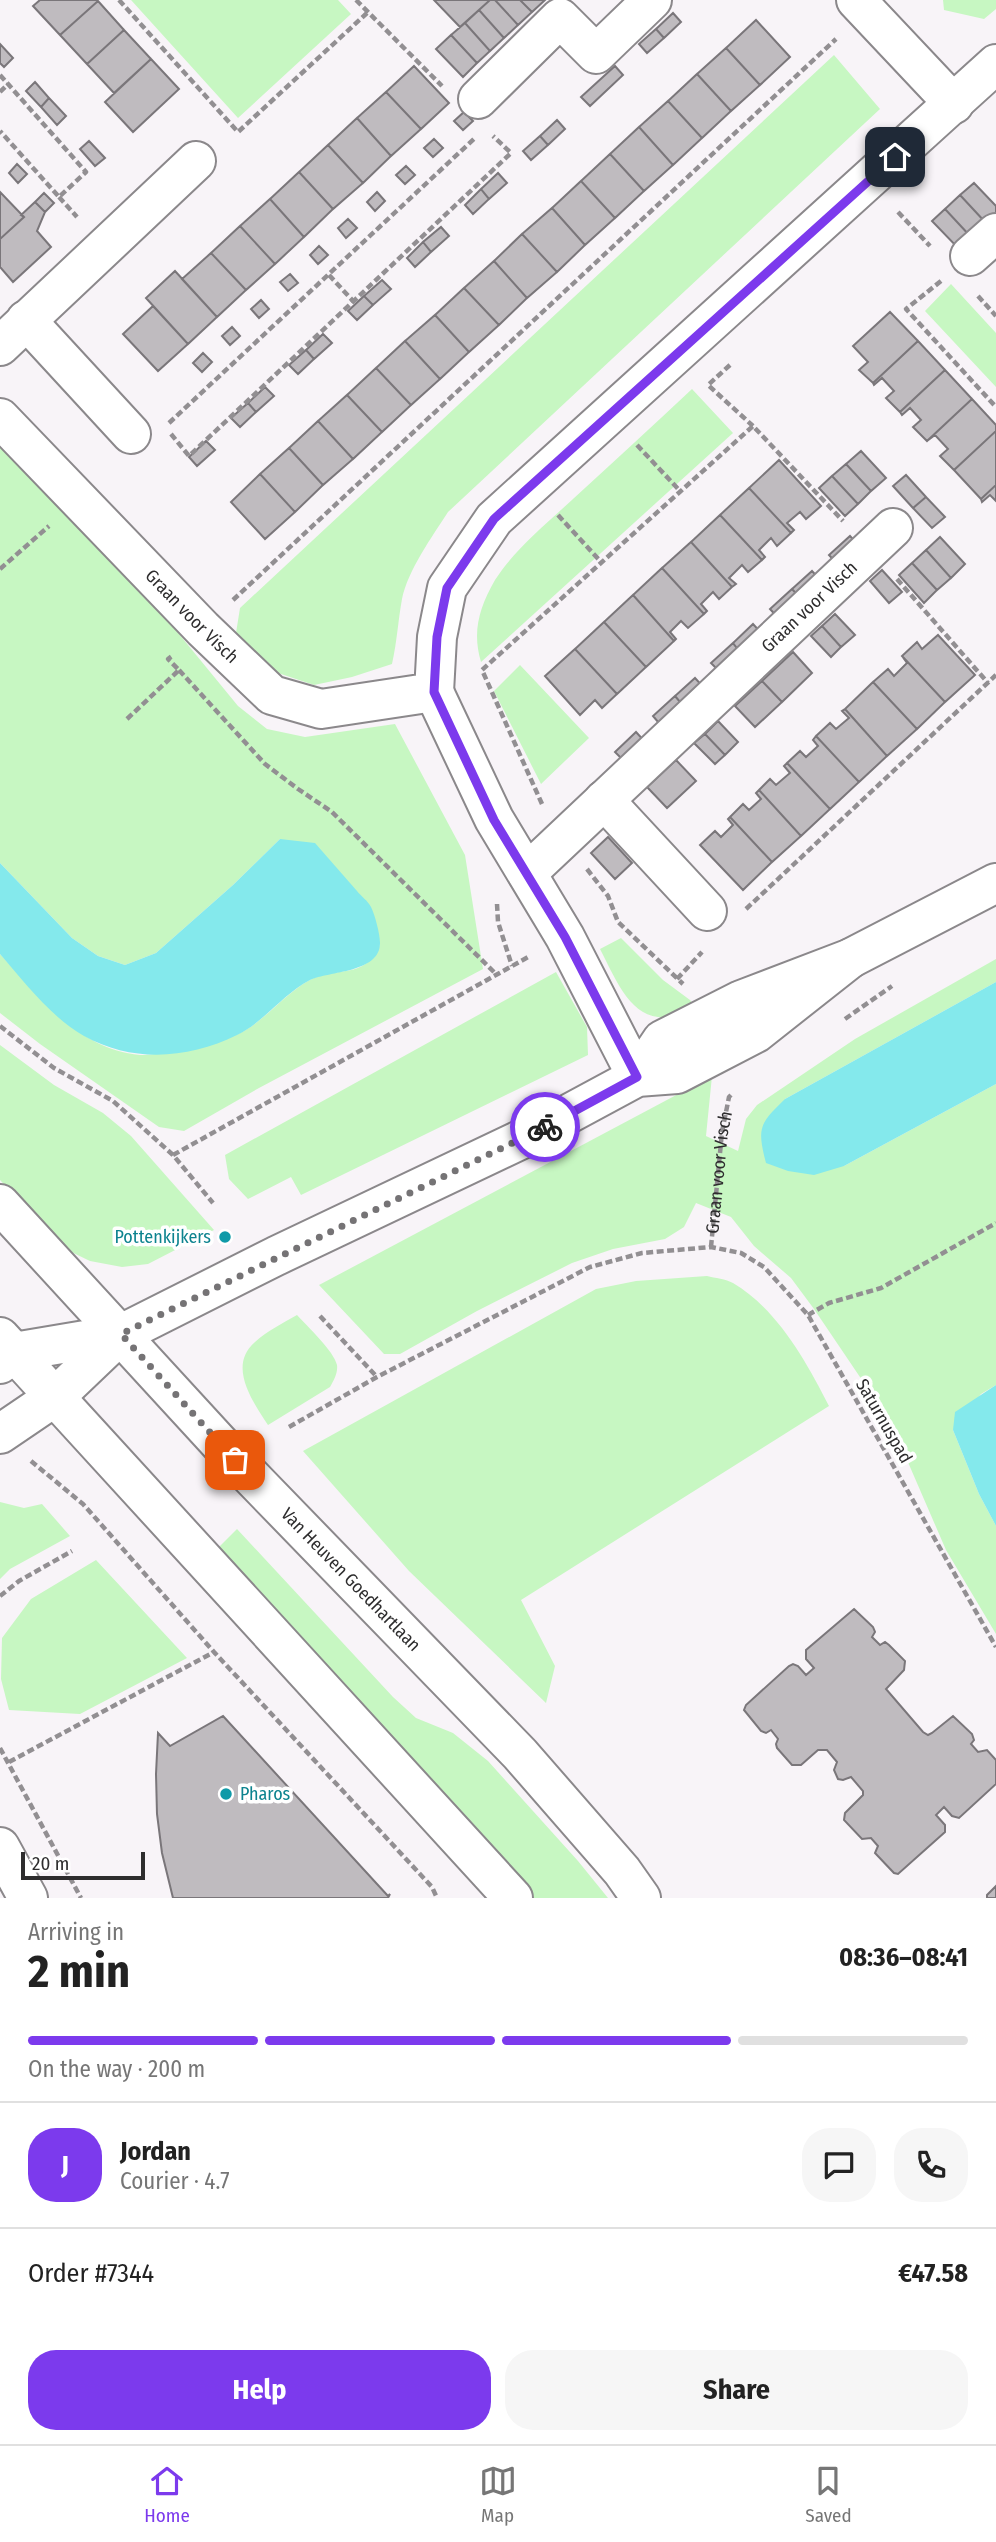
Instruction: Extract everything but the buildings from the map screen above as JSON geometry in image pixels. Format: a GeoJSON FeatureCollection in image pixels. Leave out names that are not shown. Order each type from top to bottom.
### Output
{"type":"FeatureCollection","features":[{"type":"Feature","properties":{"kind":"street"},"geometry":{"type":"LineString","coordinates":[[470,106],[560,18],[596,54],[652,0]]}},
{"type":"Feature","properties":{"kind":"street"},"geometry":{"type":"LineString","coordinates":[[861,6],[954,104]]}},
{"type":"Feature","properties":{"kind":"street"},"geometry":{"type":"LineString","coordinates":[[637,1077],[565,937],[494,820],[434,692],[437,637],[447,588],[494,519],[995,66]]}},
{"type":"Feature","properties":{"kind":"street"},"geometry":{"type":"LineString","coordinates":[[131,434],[13,333],[196,161]]}},
{"type":"Feature","properties":{"kind":"street","name":"Graan voor Visch"},"geometry":{"type":"LineString","coordinates":[[0,418],[203,629],[272,695],[321,709],[434,692]]}},
{"type":"Feature","properties":{"kind":"street","name":"Graan voor Visch"},"geometry":{"type":"LineString","coordinates":[[527,873],[882,538]]}},
{"type":"Feature","properties":{"kind":"street"},"geometry":{"type":"LineString","coordinates":[[604,800],[726,911]]}},
{"type":"Feature","properties":{"kind":"street"},"geometry":{"type":"LineString","coordinates":[[1,1433],[56,1396],[121,1334],[276,1256],[522,1139],[637,1077],[677,1074],[728,1049],[756,1033],[851,958],[996,883]]}},
{"type":"Feature","properties":{"kind":"street","name":"Van Heuven Goedhartlaan"},"geometry":{"type":"LineString","coordinates":[[0,1204],[235,1460],[520,1754],[622,1871],[641,1898]]}},
{"type":"Feature","properties":{"kind":"street"},"geometry":{"type":"LineString","coordinates":[[5,1351],[121,1334]]}},
{"type":"Feature","properties":{"kind":"street"},"geometry":{"type":"LineString","coordinates":[[5,1351],[56,1396],[513,1898]]}},
{"type":"Feature","properties":{"kind":"street"},"geometry":{"type":"LineString","coordinates":[[0,1847],[28,1898]]}},
{"type":"Feature","properties":{"kind":"path"},"geometry":{"type":"LineString","coordinates":[[119,0],[238,132],[367,13]]}},
{"type":"Feature","properties":{"kind":"path"},"geometry":{"type":"LineString","coordinates":[[356,0],[470,106],[511,153],[189,456],[164,427],[476,138]]}},
{"type":"Feature","properties":{"kind":"path"},"geometry":{"type":"LineString","coordinates":[[496,974],[332,811],[265,764],[168,659],[203,629],[861,6]]}},
{"type":"Feature","properties":{"kind":"path"},"geometry":{"type":"LineString","coordinates":[[0,75],[86,172],[59,197],[0,131]]}},
{"type":"Feature","properties":{"kind":"path"},"geometry":{"type":"LineString","coordinates":[[0,92],[8,84]]}},
{"type":"Feature","properties":{"kind":"path"},"geometry":{"type":"LineString","coordinates":[[898,212],[908,202]]}},
{"type":"Feature","properties":{"kind":"path"},"geometry":{"type":"LineString","coordinates":[[983,245],[906,309],[996,407]]}},
{"type":"Feature","properties":{"kind":"path"},"geometry":{"type":"LineString","coordinates":[[328,275],[354,302]]}},
{"type":"Feature","properties":{"kind":"path"},"geometry":{"type":"LineString","coordinates":[[738,357],[708,384],[882,538],[988,683]]}},
{"type":"Feature","properties":{"kind":"path"},"geometry":{"type":"LineString","coordinates":[[610,416],[681,492]]}},
{"type":"Feature","properties":{"kind":"path"},"geometry":{"type":"LineString","coordinates":[[173,1155],[565,937],[598,921],[618,922],[608,896],[564,839],[538,798],[482,670],[753,426]]}},
{"type":"Feature","properties":{"kind":"path"},"geometry":{"type":"LineString","coordinates":[[531,486],[602,563]]}},
{"type":"Feature","properties":{"kind":"path"},"geometry":{"type":"LineString","coordinates":[[0,569],[79,500]]}},
{"type":"Feature","properties":{"kind":"path"},"geometry":{"type":"LineString","coordinates":[[127,719],[179,670]]}},
{"type":"Feature","properties":{"kind":"path"},"geometry":{"type":"LineString","coordinates":[[726,911],[996,675]]}},
{"type":"Feature","properties":{"kind":"path"},"geometry":{"type":"LineString","coordinates":[[677,979],[705,949]]}},
{"type":"Feature","properties":{"kind":"path"},"geometry":{"type":"LineString","coordinates":[[834,1027],[902,979]]}},
{"type":"Feature","properties":{"kind":"path"},"geometry":{"type":"LineString","coordinates":[[0,1026],[54,1068],[113,1101],[173,1155],[213,1203]]}},
{"type":"Feature","properties":{"kind":"path","name":"Graan voor Visch"},"geometry":{"type":"LineString","coordinates":[[289,1427],[377,1377],[590,1268],[642,1253],[711,1247],[722,1132],[729,1097],[737,1089]]}},
{"type":"Feature","properties":{"kind":"path"},"geometry":{"type":"LineString","coordinates":[[808,1315],[829,1303],[881,1288],[996,1223]]}},
{"type":"Feature","properties":{"kind":"path","name":"Saturnuspad"},"geometry":{"type":"LineString","coordinates":[[711,1247],[741,1253],[764,1267],[808,1315],[996,1647]]}},
{"type":"Feature","properties":{"kind":"path"},"geometry":{"type":"LineString","coordinates":[[320,1316],[377,1377]]}},
{"type":"Feature","properties":{"kind":"path"},"geometry":{"type":"LineString","coordinates":[[1,1433],[23,1455],[83,1504],[214,1652],[432,1886],[437,1898]]}},
{"type":"Feature","properties":{"kind":"path"},"geometry":{"type":"LineString","coordinates":[[0,1597],[19,1581],[72,1550]]}},
{"type":"Feature","properties":{"kind":"path"},"geometry":{"type":"LineString","coordinates":[[9,1762],[214,1652]]}},
{"type":"Feature","properties":{"kind":"path"},"geometry":{"type":"LineString","coordinates":[[0,1748],[81,1898]]}},
{"type":"Feature","properties":{"kind":"green space"},"geometry":{"type":"Polygon","coordinates":[[[131,0],[338,0],[351,14],[238,118],[131,0]]]}},
{"type":"Feature","properties":{"kind":"green space"},"geometry":{"type":"Polygon","coordinates":[[[943,0],[996,0],[996,9],[984,19],[944,10],[943,0]]]}},
{"type":"Feature","properties":{"kind":"green space"},"geometry":{"type":"Polygon","coordinates":[[[834,55],[880,109],[448,512],[409,577],[402,599],[392,664],[352,677],[314,685],[278,673],[248,648],[236,633],[240,608],[834,55]]]}},
{"type":"Feature","properties":{"kind":"green space"},"geometry":{"type":"Polygon","coordinates":[[[951,284],[996,333],[996,387],[925,311],[951,284]]]}},
{"type":"Feature","properties":{"kind":"green space"},"geometry":{"type":"Polygon","coordinates":[[[692,389],[733,433],[481,662],[477,630],[481,610],[489,590],[503,569],[531,537],[692,389]]]}},
{"type":"Feature","properties":{"kind":"green space"},"geometry":{"type":"Polygon","coordinates":[[[0,438],[147,595],[238,706],[267,729],[305,737],[395,724],[465,855],[483,969],[184,1131],[159,1127],[0,1013],[0,954],[45,1003],[79,1032],[118,1051],[152,1054],[240,1033],[308,981],[366,964],[380,945],[280,839],[156,953],[125,965],[98,956],[72,938],[0,863],[0,438]]]}},
{"type":"Feature","properties":{"kind":"green space"},"geometry":{"type":"Polygon","coordinates":[[[520,665],[589,738],[541,784],[494,691],[520,665]]]}},
{"type":"Feature","properties":{"kind":"green space"},"geometry":{"type":"Polygon","coordinates":[[[621,938],[697,1009],[677,1016],[660,1017],[646,1014],[635,1006],[625,995],[600,949],[621,938]]]}},
{"type":"Feature","properties":{"kind":"green space"},"geometry":{"type":"Polygon","coordinates":[[[996,959],[996,982],[785,1099],[844,1166],[996,1084],[996,1385],[981,1394],[953,1430],[979,1494],[996,1526],[996,1634],[946,1550],[891,1423],[791,1278],[754,1246],[731,1217],[696,1203],[684,1227],[665,1239],[613,1249],[572,1263],[400,1354],[384,1354],[319,1285],[712,1076],[706,1136],[738,1151],[746,1119],[757,1105],[855,1039],[996,959]]]}},
{"type":"Feature","properties":{"kind":"green space"},"geometry":{"type":"Polygon","coordinates":[[[556,972],[587,1027],[588,1055],[301,1195],[291,1177],[248,1199],[229,1179],[225,1155],[556,972]]]}},
{"type":"Feature","properties":{"kind":"green space"},"geometry":{"type":"Polygon","coordinates":[[[0,1045],[54,1085],[103,1113],[131,1136],[214,1230],[148,1264],[122,1267],[90,1261],[63,1248],[0,1180],[0,1045]]]}},
{"type":"Feature","properties":{"kind":"green space"},"geometry":{"type":"Polygon","coordinates":[[[707,1276],[733,1283],[749,1294],[777,1321],[800,1354],[829,1406],[521,1600],[555,1666],[546,1703],[409,1571],[303,1451],[596,1289],[636,1281],[707,1276]]]}},
{"type":"Feature","properties":{"kind":"green space"},"geometry":{"type":"Polygon","coordinates":[[[297,1315],[335,1359],[336,1374],[330,1387],[268,1425],[245,1384],[243,1362],[255,1342],[297,1315]]]}},
{"type":"Feature","properties":{"kind":"green space"},"geometry":{"type":"Polygon","coordinates":[[[0,1502],[24,1508],[42,1504],[70,1536],[10,1569],[0,1579],[0,1502]]]}},
{"type":"Feature","properties":{"kind":"green space"},"geometry":{"type":"Polygon","coordinates":[[[237,1529],[393,1697],[416,1718],[453,1733],[488,1761],[608,1898],[533,1898],[217,1549],[237,1529]]]}},
{"type":"Feature","properties":{"kind":"green space"},"geometry":{"type":"Polygon","coordinates":[[[96,1560],[187,1658],[80,1714],[9,1710],[1,1679],[2,1638],[31,1599],[96,1560]]]}},
{"type":"Feature","properties":{"kind":"water"},"geometry":{"type":"Polygon","coordinates":[[[280,839],[315,843],[368,903],[373,910],[378,930],[378,953],[363,966],[310,980],[247,1029],[218,1043],[160,1055],[122,1051],[103,1045],[72,1029],[61,1020],[0,954],[0,863],[72,938],[98,956],[125,965],[156,953],[280,839]]]}},
{"type":"Feature","properties":{"kind":"water"},"geometry":{"type":"Polygon","coordinates":[[[996,982],[996,1084],[844,1166],[814,1175],[788,1171],[766,1163],[762,1127],[785,1099],[996,982]]]}},
{"type":"Feature","properties":{"kind":"water"},"geometry":{"type":"Polygon","coordinates":[[[996,1385],[996,1526],[979,1494],[953,1430],[955,1412],[996,1385]]]}},
{"type":"Feature","properties":{"kind":"way so far"},"geometry":{"type":"LineString","coordinates":[[235,1460],[121,1334],[545,1127]]}},
{"type":"Feature","properties":{"kind":"place","name":"Pottenkijkers"},"geometry":{"type":"Point","coordinates":[225,1237]}},
{"type":"Feature","properties":{"kind":"place","name":"Pharos"},"geometry":{"type":"Point","coordinates":[226,1794]}},
{"type":"Feature","properties":{"kind":"route"},"geometry":{"type":"LineString","coordinates":[[545,1127],[637,1077],[565,937],[494,820],[434,692],[437,637],[447,588],[494,519],[895,157]]}}]}
